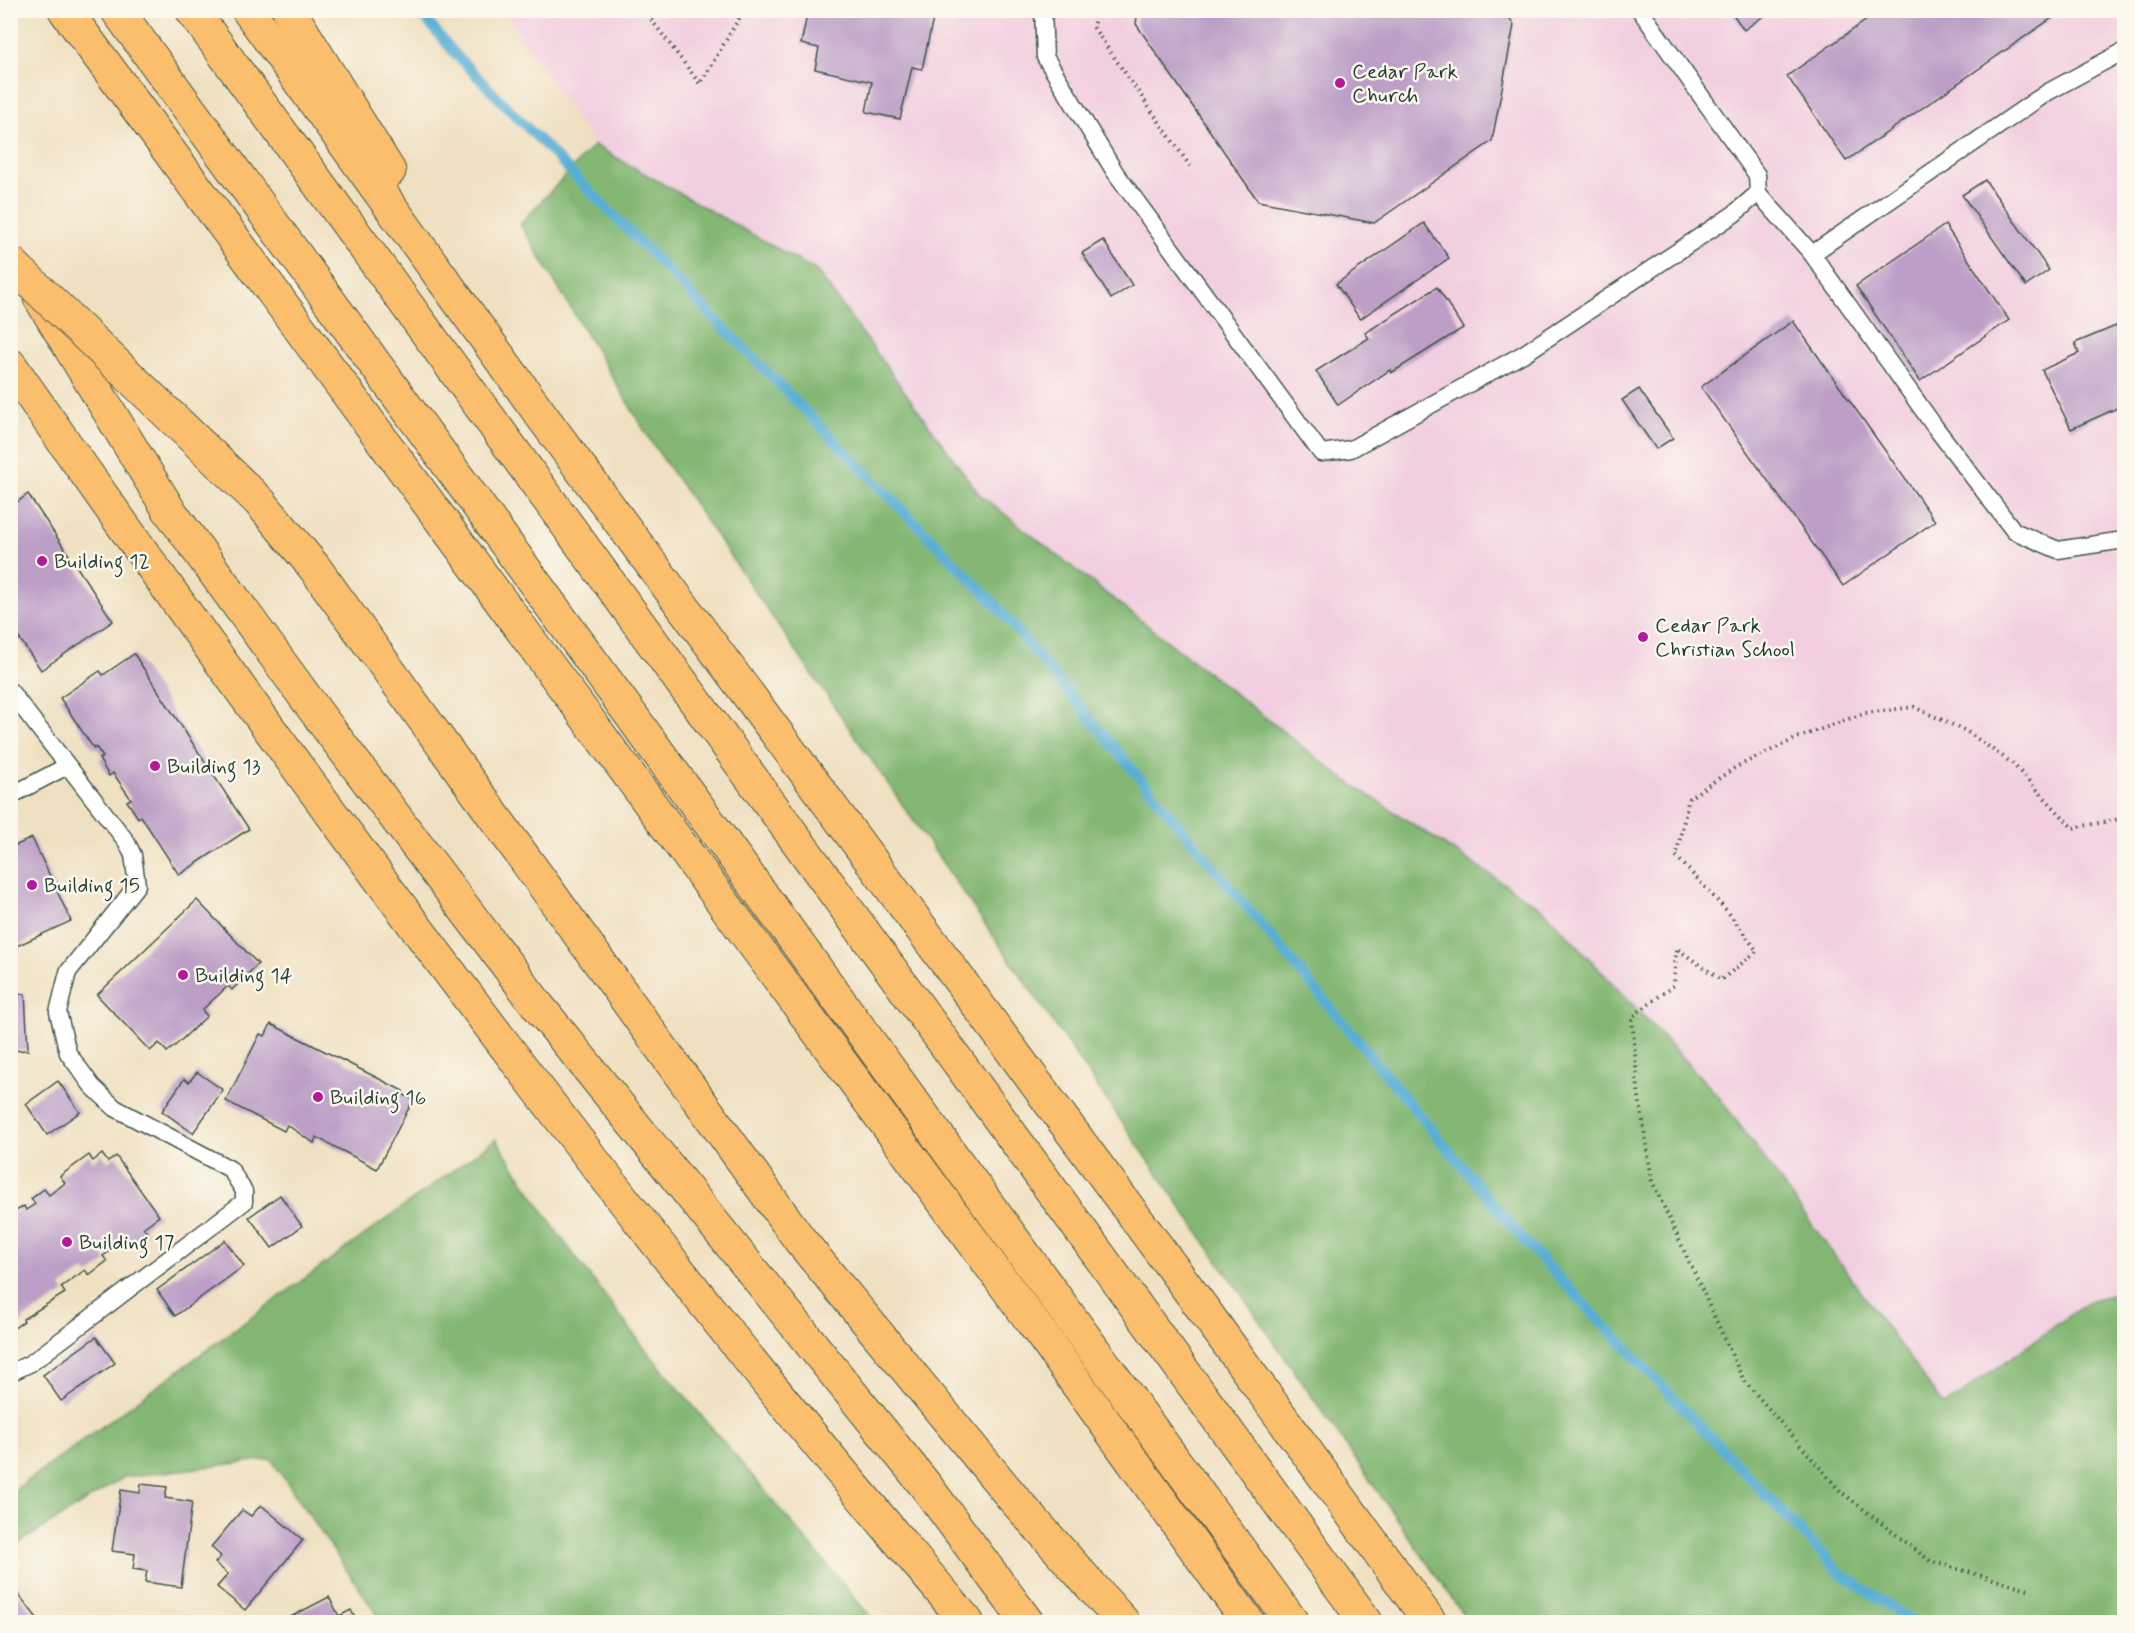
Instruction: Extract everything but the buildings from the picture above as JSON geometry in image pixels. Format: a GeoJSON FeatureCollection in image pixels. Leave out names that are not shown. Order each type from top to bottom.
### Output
{"type":"FeatureCollection","features":[{"type":"Feature","properties":{"kind":"highway"},"geometry":{"type":"LineString","coordinates":[[65,10],[1050,1346],[1248,1623]]}},
{"type":"Feature","properties":{"kind":"highway"},"geometry":{"type":"LineString","coordinates":[[117,10],[1292,1623]]}},
{"type":"Feature","properties":{"kind":"highway"},"geometry":{"type":"LineString","coordinates":[[192,10],[1366,1623]]}},
{"type":"Feature","properties":{"kind":"highway"},"geometry":{"type":"LineString","coordinates":[[248,10],[544,419],[1203,1308],[1430,1623]]}},
{"type":"Feature","properties":{"kind":"highway"},"geometry":{"type":"LineString","coordinates":[[289,10],[544,419]]}},
{"type":"Feature","properties":{"kind":"highway"},"geometry":{"type":"LineString","coordinates":[[10,247],[170,510],[312,707],[538,1006],[926,1486],[1027,1623]]}},
{"type":"Feature","properties":{"kind":"highway"},"geometry":{"type":"LineString","coordinates":[[10,262],[260,502],[314,567],[800,1240],[1013,1498],[1123,1623]]}},
{"type":"Feature","properties":{"kind":"highway"},"geometry":{"type":"LineString","coordinates":[[10,365],[185,614],[538,1090],[726,1331],[967,1623]]}},
{"type":"Feature","properties":{"kind":"lane"},"geometry":{"type":"LineString","coordinates":[[1043,10],[1045,57],[1115,172],[1321,453],[1352,449],[1525,353],[1734,214],[1758,193]]}},
{"type":"Feature","properties":{"kind":"lane"},"geometry":{"type":"LineString","coordinates":[[1640,10],[1757,175],[1758,193],[1812,254],[1935,428],[2014,531],[2058,550],[2124,540]]}},
{"type":"Feature","properties":{"kind":"lane"},"geometry":{"type":"LineString","coordinates":[[1812,254],[2048,92],[2124,51]]}},
{"type":"Feature","properties":{"kind":"lane"},"geometry":{"type":"LineString","coordinates":[[10,692],[126,841],[133,855],[136,885],[68,972],[58,1012],[68,1053],[92,1086],[115,1108],[230,1169],[244,1191],[244,1202],[31,1363],[10,1373]]}},
{"type":"Feature","properties":{"kind":"lane"},"geometry":{"type":"LineString","coordinates":[[10,796],[67,766]]}},
{"type":"Feature","properties":{"kind":"path"},"geometry":{"type":"LineString","coordinates":[[644,10],[700,84],[744,10]]}},
{"type":"Feature","properties":{"kind":"path"},"geometry":{"type":"LineString","coordinates":[[1097,10],[1093,27],[1190,165]]}},
{"type":"Feature","properties":{"kind":"path"},"geometry":{"type":"LineString","coordinates":[[2028,1589],[1930,1561],[1840,1491],[1743,1379],[1652,1181],[1638,1090],[1632,1017],[1674,985],[1676,948],[1721,980],[1757,951],[1728,912],[1676,856],[1689,798],[1736,767],[1797,738],[1865,713],[1914,707],[1966,731],[2012,763],[2073,828],[2124,818]]}},
{"type":"Feature","properties":{"kind":"shaded area","name":"Cedar Park Christian School"},"geometry":{"type":"Polygon","coordinates":[[[503,11],[2124,11],[2124,1292],[2091,1300],[1944,1406],[1719,1097],[1544,910],[1344,779],[979,494],[817,271],[594,145],[503,11]]]}},
{"type":"Feature","properties":{"kind":"green space"},"geometry":{"type":"Polygon","coordinates":[[[594,145],[817,271],[979,494],[1344,779],[1544,910],[1719,1097],[1944,1406],[2091,1300],[2124,1292],[2124,1622],[1468,1622],[652,443],[520,224],[594,145]]]}},
{"type":"Feature","properties":{"kind":"green space"},"geometry":{"type":"Polygon","coordinates":[[[496,1139],[557,1232],[642,1345],[875,1622],[382,1622],[271,1459],[124,1477],[11,1548],[11,1493],[496,1139]]]}},
{"type":"Feature","properties":{"kind":"waterway"},"geometry":{"type":"LineString","coordinates":[[418,10],[457,56],[995,604],[1525,1242],[1840,1573],[1914,1622]]}},
{"type":"Feature","properties":{"kind":"place","name":"Cedar Park Church"},"geometry":{"type":"Point","coordinates":[1340,83]}},
{"type":"Feature","properties":{"kind":"place","name":"Building 12"},"geometry":{"type":"Point","coordinates":[42,561]}},
{"type":"Feature","properties":{"kind":"place","name":"Cedar Park Christian School"},"geometry":{"type":"Point","coordinates":[1643,637]}},
{"type":"Feature","properties":{"kind":"place","name":"Building 13"},"geometry":{"type":"Point","coordinates":[155,766]}},
{"type":"Feature","properties":{"kind":"place","name":"Building 15"},"geometry":{"type":"Point","coordinates":[32,885]}},
{"type":"Feature","properties":{"kind":"place","name":"Building 14"},"geometry":{"type":"Point","coordinates":[183,975]}},
{"type":"Feature","properties":{"kind":"place","name":"Building 16"},"geometry":{"type":"Point","coordinates":[318,1097]}},
{"type":"Feature","properties":{"kind":"place","name":"Building 17"},"geometry":{"type":"Point","coordinates":[67,1242]}}]}
